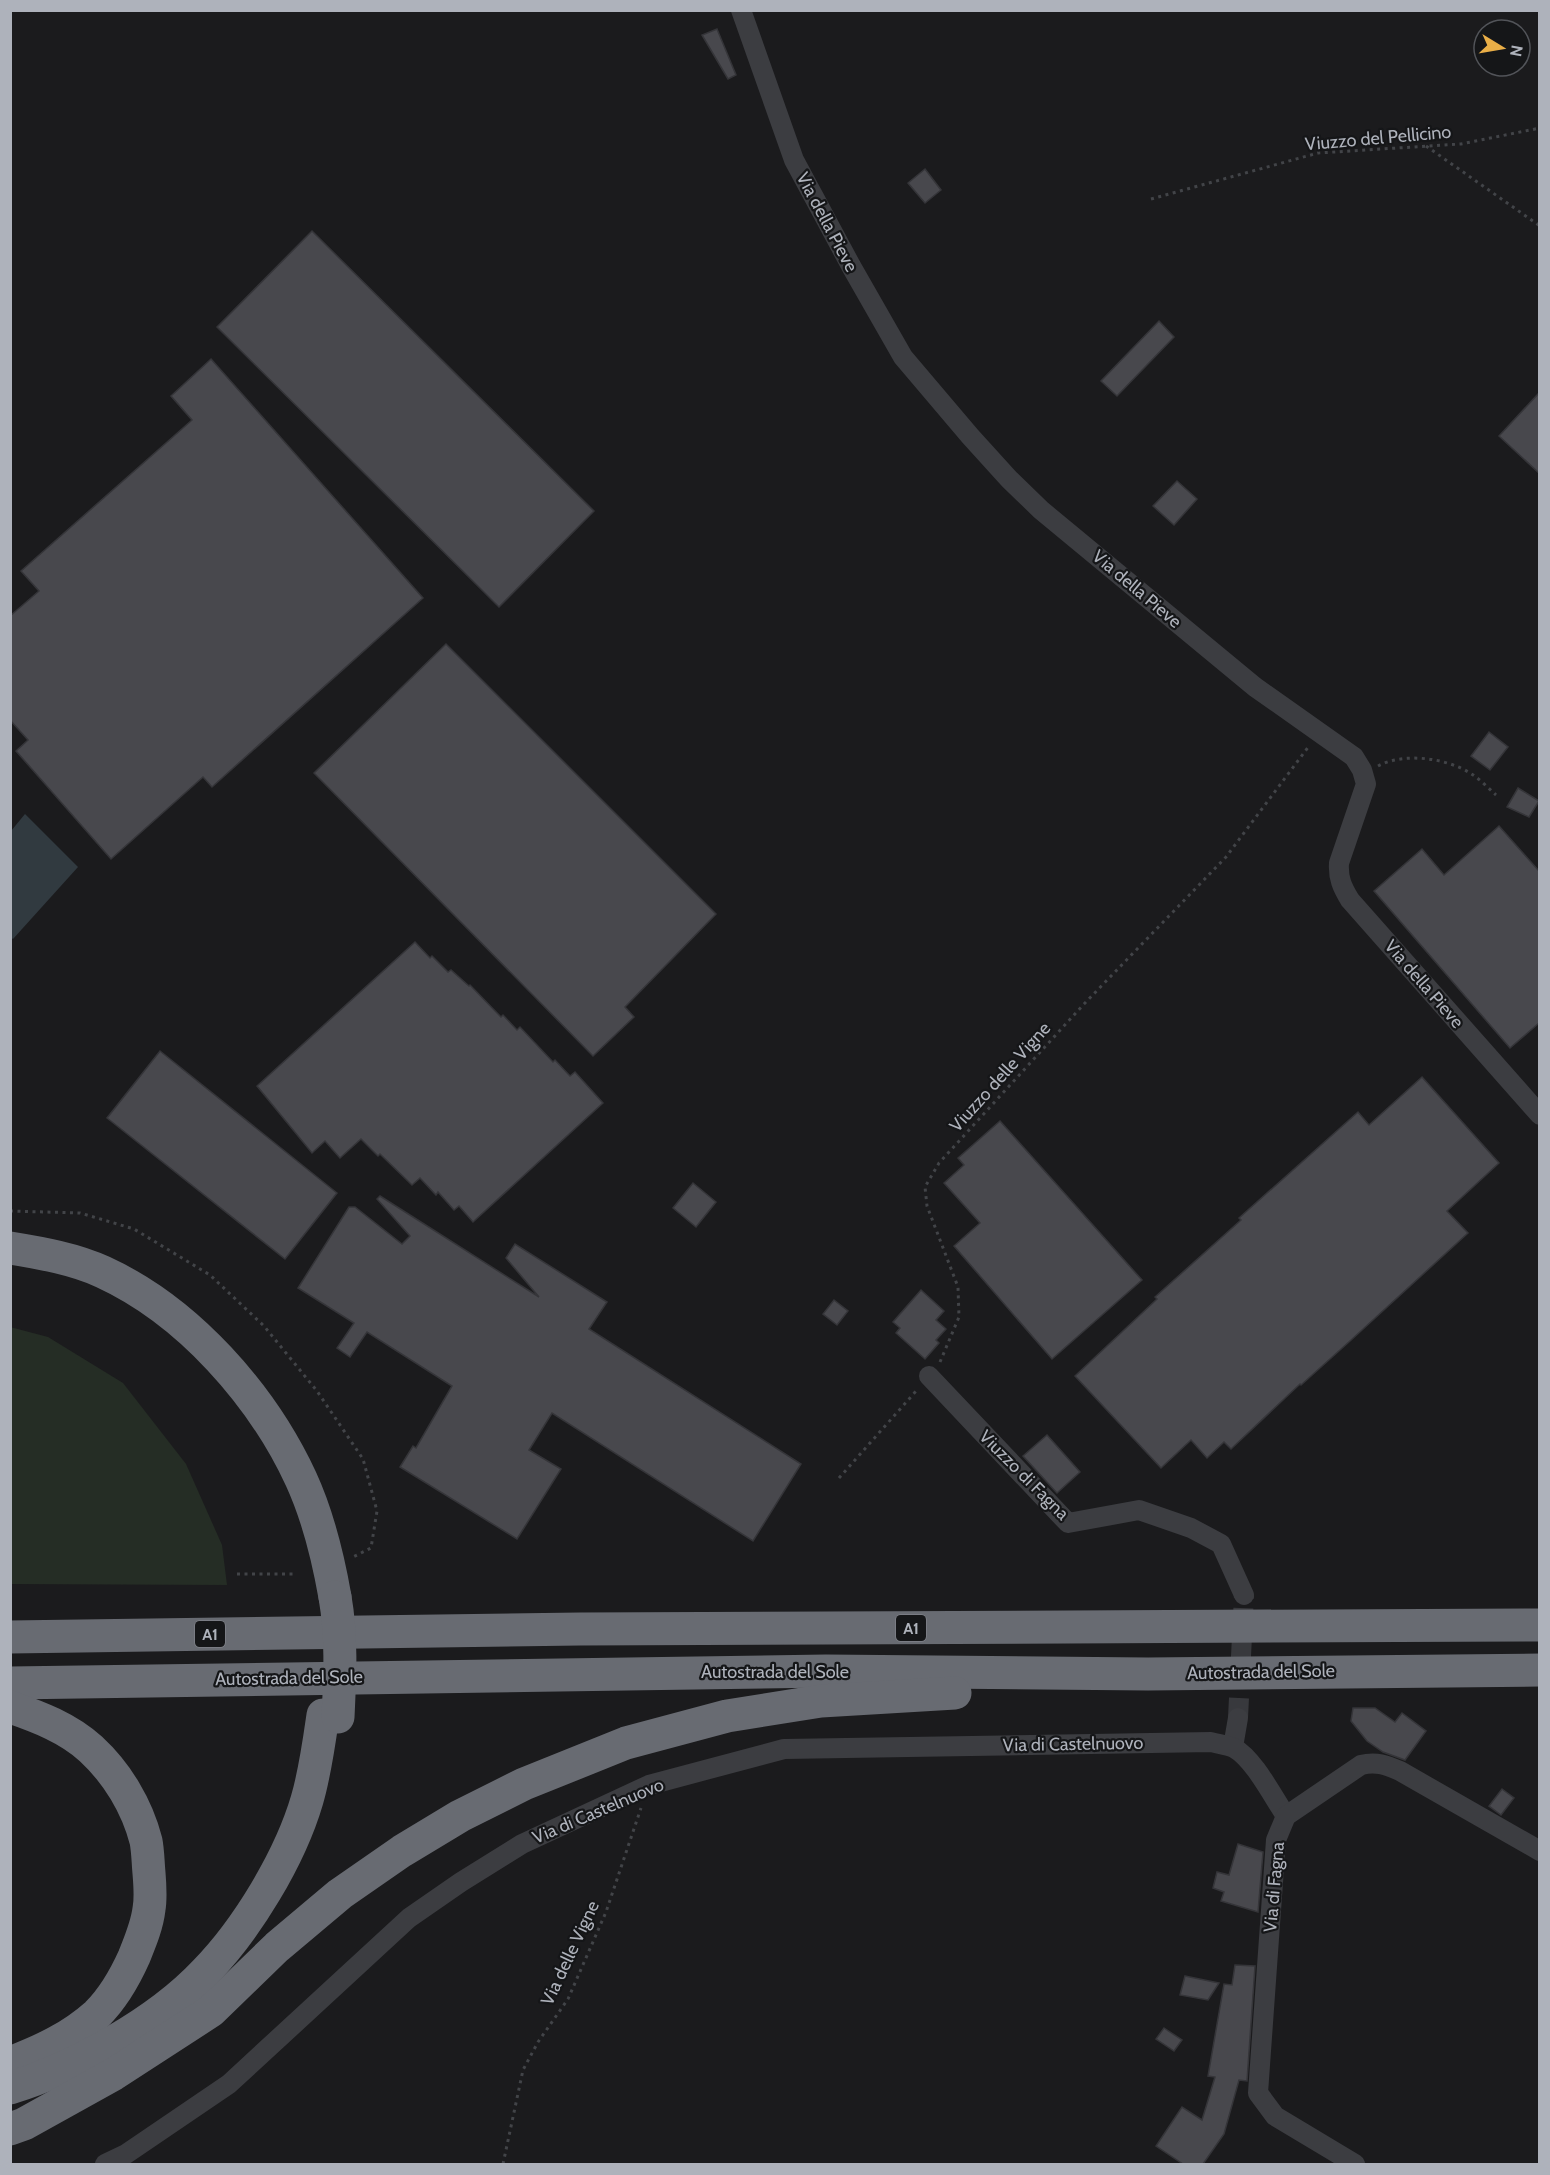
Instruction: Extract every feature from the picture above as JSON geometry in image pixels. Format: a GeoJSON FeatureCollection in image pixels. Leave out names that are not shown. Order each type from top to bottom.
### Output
{"type":"FeatureCollection","features":[{"type":"Feature","properties":{"kind":"highway"},"geometry":{"type":"LineString","coordinates":[[10,1248],[67,1260],[102,1271],[131,1287],[169,1313],[206,1344],[234,1376],[281,1443],[301,1479],[315,1514],[329,1562],[325,1656],[332,1767],[319,1812],[289,1885],[265,1926],[238,1962],[164,2042]]}},
{"type":"Feature","properties":{"kind":"highway"},"geometry":{"type":"LineString","coordinates":[[10,1262],[59,1272],[113,1295],[152,1322],[189,1352],[240,1411],[263,1444],[282,1480],[327,1598]]}},
{"type":"Feature","properties":{"kind":"highway"},"geometry":{"type":"LineString","coordinates":[[10,1618],[117,1617],[137,1635]]}},
{"type":"Feature","properties":{"kind":"highway","name":"A1"},"geometry":{"type":"LineString","coordinates":[[10,1637],[580,1629],[1539,1625]]}},
{"type":"Feature","properties":{"kind":"highway","name":"Autostrada del Sole"},"geometry":{"type":"LineString","coordinates":[[10,1683],[826,1671],[1148,1674],[1539,1670]]}},
{"type":"Feature","properties":{"kind":"highway"},"geometry":{"type":"LineString","coordinates":[[10,2129],[24,2124],[114,2074],[211,2011],[277,1947],[340,1894],[416,1842],[460,1816],[525,1784],[626,1743],[727,1716],[821,1701],[891,1695],[1088,1688],[1148,1674]]}},
{"type":"Feature","properties":{"kind":"highway"},"geometry":{"type":"LineString","coordinates":[[10,1707],[43,1718],[72,1734],[90,1748],[112,1772],[133,1804],[146,1843],[150,1886],[150,1909],[143,1935],[125,1978],[98,2013],[51,2048],[10,2063]]}},
{"type":"Feature","properties":{"kind":"highway"},"geometry":{"type":"LineString","coordinates":[[10,2088],[39,2079],[94,2053],[168,2004],[205,1973],[243,1924],[274,1878],[293,1839],[307,1800],[318,1752],[330,1716]]}},
{"type":"Feature","properties":{"kind":"street","name":"Via della Pieve"},"geometry":{"type":"LineString","coordinates":[[741,10],[794,160],[903,357],[978,445],[1041,510],[1255,687],[1354,757],[1366,784],[1339,863],[1338,876],[1343,888],[1350,900],[1539,1115]]}},
{"type":"Feature","properties":{"kind":"street","name":"Viuzzo di Fagna"},"geometry":{"type":"LineString","coordinates":[[928,1376],[1068,1523],[1139,1510],[1191,1528],[1221,1544],[1245,1595]]}},
{"type":"Feature","properties":{"kind":"street"},"geometry":{"type":"LineString","coordinates":[[1238,1718],[1233,1748],[1251,1764],[1286,1816]]}},
{"type":"Feature","properties":{"kind":"street","name":"Via di Castelnuovo"},"geometry":{"type":"LineString","coordinates":[[105,2164],[126,2154],[229,2084],[409,1918],[522,1844],[649,1785],[784,1749],[1211,1742],[1233,1748]]}},
{"type":"Feature","properties":{"kind":"street","name":"Via di Fagna"},"geometry":{"type":"LineString","coordinates":[[1355,2164],[1275,2116],[1258,2093],[1276,1840],[1286,1816],[1355,1768],[1371,1762],[1400,1771],[1539,1851]]}},
{"type":"Feature","properties":{"kind":"path","name":"Viuzzo del Pellicino"},"geometry":{"type":"LineString","coordinates":[[1151,199],[1318,153],[1461,144],[1539,128]]}},
{"type":"Feature","properties":{"kind":"path"},"geometry":{"type":"LineString","coordinates":[[1426,146],[1539,226]]}},
{"type":"Feature","properties":{"kind":"path","name":"Viuzzo delle Vigne"},"geometry":{"type":"LineString","coordinates":[[839,1478],[942,1360],[959,1317],[958,1287],[927,1206],[925,1187],[939,1163],[1084,1004],[1226,857],[1319,732]]}},
{"type":"Feature","properties":{"kind":"path"},"geometry":{"type":"LineString","coordinates":[[1363,774],[1382,764],[1414,757],[1438,760],[1469,773],[1496,795]]}},
{"type":"Feature","properties":{"kind":"path"},"geometry":{"type":"LineString","coordinates":[[237,1574],[295,1574]]}},
{"type":"Feature","properties":{"kind":"path","name":"Via delle Vigne"},"geometry":{"type":"LineString","coordinates":[[503,2164],[523,2070],[538,2042],[568,1999],[606,1912],[649,1785]]}},
{"type":"Feature","properties":{"kind":"shaded area"},"geometry":{"type":"Polygon","coordinates":[[[25,814],[78,867],[13,939],[10,937],[11,831],[25,814]]]}},
{"type":"Feature","properties":{"kind":"shaded area"},"geometry":{"type":"Polygon","coordinates":[[[10,1327],[48,1337],[123,1383],[186,1464],[222,1545],[227,1585],[11,1584],[10,1327]]]}},
{"type":"Feature","properties":{"kind":"building"},"geometry":{"type":"Polygon","coordinates":[[[717,29],[736,75],[728,79],[702,35],[717,29]]]}},
{"type":"Feature","properties":{"kind":"building"},"geometry":{"type":"Polygon","coordinates":[[[925,169],[941,190],[925,203],[908,183],[925,169]]]}},
{"type":"Feature","properties":{"kind":"building"},"geometry":{"type":"Polygon","coordinates":[[[312,231],[594,511],[499,607],[217,327],[312,231]]]}},
{"type":"Feature","properties":{"kind":"building"},"geometry":{"type":"Polygon","coordinates":[[[1159,321],[1174,337],[1117,396],[1101,381],[1159,321]]]}},
{"type":"Feature","properties":{"kind":"building"},"geometry":{"type":"Polygon","coordinates":[[[211,359],[423,598],[212,787],[203,777],[111,859],[16,751],[28,740],[10,720],[10,616],[39,591],[21,571],[192,420],[171,396],[211,359]]]}},
{"type":"Feature","properties":{"kind":"building"},"geometry":{"type":"Polygon","coordinates":[[[1539,393],[1539,473],[1499,436],[1539,393]]]}},
{"type":"Feature","properties":{"kind":"building"},"geometry":{"type":"Polygon","coordinates":[[[1177,481],[1197,499],[1174,525],[1153,506],[1177,481]]]}},
{"type":"Feature","properties":{"kind":"building"},"geometry":{"type":"Polygon","coordinates":[[[446,644],[716,914],[625,1007],[634,1017],[593,1056],[314,773],[446,644]]]}},
{"type":"Feature","properties":{"kind":"building"},"geometry":{"type":"Polygon","coordinates":[[[1489,732],[1508,747],[1490,770],[1471,756],[1489,732]]]}},
{"type":"Feature","properties":{"kind":"building"},"geometry":{"type":"Polygon","coordinates":[[[1518,788],[1539,801],[1529,817],[1507,807],[1518,788]]]}},
{"type":"Feature","properties":{"kind":"building"},"geometry":{"type":"Polygon","coordinates":[[[1499,826],[1539,871],[1539,1023],[1510,1048],[1374,891],[1422,849],[1444,875],[1499,826]]]}},
{"type":"Feature","properties":{"kind":"building"},"geometry":{"type":"Polygon","coordinates":[[[415,942],[430,958],[432,956],[448,972],[451,970],[470,985],[517,1030],[520,1027],[553,1062],[555,1060],[570,1076],[575,1072],[603,1103],[473,1222],[459,1206],[454,1210],[438,1192],[436,1195],[420,1178],[412,1185],[361,1139],[340,1158],[325,1141],[312,1153],[257,1086],[415,942]]]}},
{"type":"Feature","properties":{"kind":"building"},"geometry":{"type":"Polygon","coordinates":[[[160,1051],[337,1193],[285,1259],[107,1118],[160,1051]]]}},
{"type":"Feature","properties":{"kind":"building"},"geometry":{"type":"Polygon","coordinates":[[[1422,1077],[1499,1163],[1447,1211],[1468,1233],[1231,1449],[1224,1442],[1207,1458],[1191,1440],[1161,1468],[1075,1376],[1157,1299],[1155,1297],[1241,1220],[1239,1218],[1358,1112],[1369,1125],[1422,1077]]]}},
{"type":"Feature","properties":{"kind":"building"},"geometry":{"type":"Polygon","coordinates":[[[1000,1121],[1142,1280],[1052,1359],[954,1246],[980,1223],[944,1183],[964,1165],[958,1158],[1000,1121]]]}},
{"type":"Feature","properties":{"kind":"building"},"geometry":{"type":"Polygon","coordinates":[[[693,1183],[716,1202],[696,1227],[673,1208],[693,1183]]]}},
{"type":"Feature","properties":{"kind":"building"},"geometry":{"type":"Polygon","coordinates":[[[380,1196],[539,1297],[506,1258],[515,1244],[607,1302],[589,1329],[801,1464],[753,1541],[552,1413],[529,1450],[561,1469],[517,1539],[400,1467],[413,1446],[416,1448],[452,1386],[367,1332],[350,1357],[337,1348],[354,1323],[298,1288],[349,1207],[355,1207],[402,1244],[410,1236],[377,1199],[380,1196]]]}},
{"type":"Feature","properties":{"kind":"building"},"geometry":{"type":"Polygon","coordinates":[[[921,1290],[944,1311],[936,1320],[946,1329],[936,1340],[939,1343],[925,1359],[896,1333],[900,1328],[893,1322],[921,1290]]]}},
{"type":"Feature","properties":{"kind":"building"},"geometry":{"type":"Polygon","coordinates":[[[834,1300],[848,1311],[837,1325],[823,1314],[834,1300]]]}},
{"type":"Feature","properties":{"kind":"building"},"geometry":{"type":"Polygon","coordinates":[[[1047,1435],[1080,1472],[1057,1493],[1023,1456],[1047,1435]]]}},
{"type":"Feature","properties":{"kind":"building"},"geometry":{"type":"Polygon","coordinates":[[[1353,1708],[1375,1708],[1395,1722],[1402,1713],[1426,1731],[1405,1760],[1383,1752],[1367,1741],[1351,1721],[1353,1708]]]}},
{"type":"Feature","properties":{"kind":"building"},"geometry":{"type":"Polygon","coordinates":[[[1502,1789],[1514,1798],[1501,1815],[1489,1806],[1502,1789]]]}},
{"type":"Feature","properties":{"kind":"building"},"geometry":{"type":"Polygon","coordinates":[[[1238,1844],[1263,1852],[1258,1912],[1221,1901],[1224,1892],[1213,1888],[1217,1872],[1229,1875],[1238,1844]]]}},
{"type":"Feature","properties":{"kind":"building"},"geometry":{"type":"Polygon","coordinates":[[[1235,1965],[1255,1966],[1247,2081],[1239,2080],[1224,2134],[1203,2164],[1183,2164],[1156,2146],[1182,2107],[1202,2120],[1215,2077],[1208,2076],[1224,1984],[1232,1985],[1235,1965]]]}},
{"type":"Feature","properties":{"kind":"building"},"geometry":{"type":"Polygon","coordinates":[[[1185,1976],[1219,1983],[1208,2000],[1180,1995],[1185,1976]]]}},
{"type":"Feature","properties":{"kind":"building"},"geometry":{"type":"Polygon","coordinates":[[[1164,2028],[1182,2040],[1174,2051],[1156,2039],[1164,2028]]]}},
{"type":"Feature","properties":{"kind":"tunnel"},"geometry":{"type":"LineString","coordinates":[[1238,1718],[1244,1595]]}}]}
